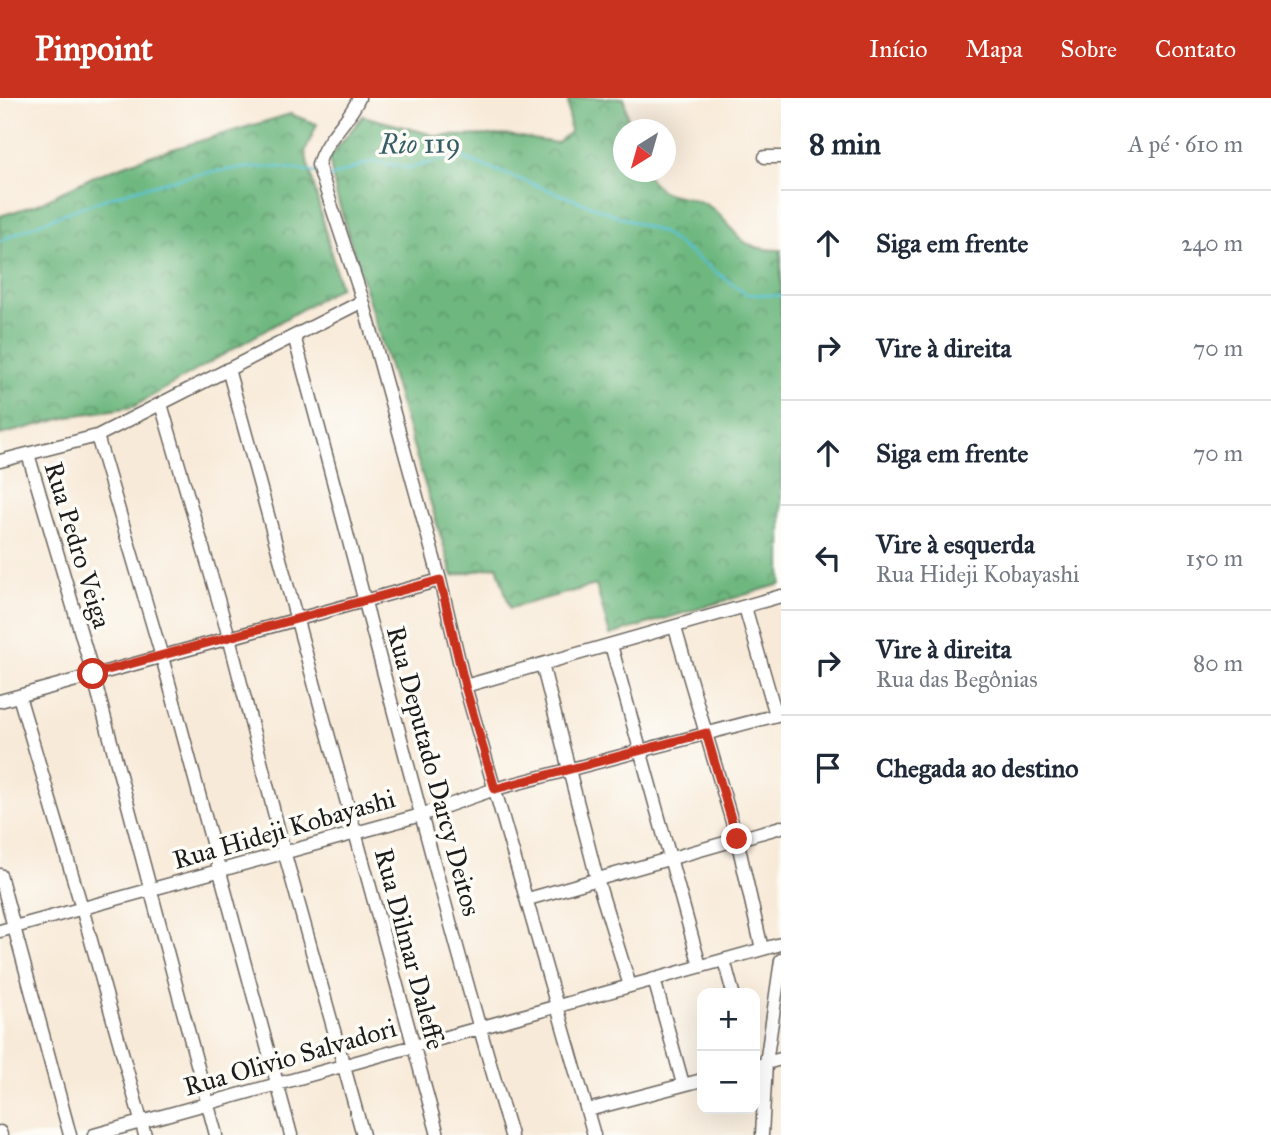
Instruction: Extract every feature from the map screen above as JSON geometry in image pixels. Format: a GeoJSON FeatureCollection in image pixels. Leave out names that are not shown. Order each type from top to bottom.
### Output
{"type":"FeatureCollection","features":[{"type":"Feature","properties":{"kind":"street"},"geometry":{"type":"LineString","coordinates":[[359,98],[354,110],[322,151],[318,166],[363,301],[440,580],[465,686],[559,1005],[594,1135]]}},
{"type":"Feature","properties":{"kind":"street"},"geometry":{"type":"LineString","coordinates":[[765,158],[781,157]]}},
{"type":"Feature","properties":{"kind":"street"},"geometry":{"type":"LineString","coordinates":[[0,461],[97,436],[363,301]]}},
{"type":"Feature","properties":{"kind":"street","name":"Rua Deputado Darcy Deitos"},"geometry":{"type":"LineString","coordinates":[[294,336],[366,599],[421,815],[511,1135]]}},
{"type":"Feature","properties":{"kind":"street","name":"Rua Dilmar Daleffe"},"geometry":{"type":"LineString","coordinates":[[228,369],[438,1135]]}},
{"type":"Feature","properties":{"kind":"street"},"geometry":{"type":"LineString","coordinates":[[160,404],[229,637],[342,1066],[363,1135]]}},
{"type":"Feature","properties":{"kind":"street"},"geometry":{"type":"LineString","coordinates":[[97,436],[162,657],[290,1135]]}},
{"type":"Feature","properties":{"kind":"street","name":"Rua Pedro Veiga"},"geometry":{"type":"LineString","coordinates":[[28,454],[93,674],[216,1135]]}},
{"type":"Feature","properties":{"kind":"street"},"geometry":{"type":"LineString","coordinates":[[0,701],[440,580]]}},
{"type":"Feature","properties":{"kind":"street"},"geometry":{"type":"LineString","coordinates":[[465,686],[781,597]]}},
{"type":"Feature","properties":{"kind":"street"},"geometry":{"type":"LineString","coordinates":[[745,607],[778,714]]}},
{"type":"Feature","properties":{"kind":"street"},"geometry":{"type":"LineString","coordinates":[[675,628],[737,839],[762,949]]}},
{"type":"Feature","properties":{"kind":"street"},"geometry":{"type":"LineString","coordinates":[[611,645],[638,751],[700,966]]}},
{"type":"Feature","properties":{"kind":"street"},"geometry":{"type":"LineString","coordinates":[[542,664],[597,879],[630,986]]}},
{"type":"Feature","properties":{"kind":"street"},"geometry":{"type":"LineString","coordinates":[[19,696],[145,1135]]}},
{"type":"Feature","properties":{"kind":"street","name":"Rua Hideji Kobayashi"},"geometry":{"type":"LineString","coordinates":[[0,931],[284,850],[421,815],[495,789],[778,714]]}},
{"type":"Feature","properties":{"kind":"street"},"geometry":{"type":"LineString","coordinates":[[528,898],[781,827]]}},
{"type":"Feature","properties":{"kind":"street"},"geometry":{"type":"LineString","coordinates":[[0,875],[70,1135]]}},
{"type":"Feature","properties":{"kind":"street","name":"Rua Olivio Salvadori"},"geometry":{"type":"LineString","coordinates":[[94,1135],[781,944]]}},
{"type":"Feature","properties":{"kind":"street"},"geometry":{"type":"LineString","coordinates":[[724,960],[732,988]]}},
{"type":"Feature","properties":{"kind":"street"},"geometry":{"type":"LineString","coordinates":[[762,1135],[761,1065],[781,960]]}},
{"type":"Feature","properties":{"kind":"street"},"geometry":{"type":"LineString","coordinates":[[653,979],[683,1084]]}},
{"type":"Feature","properties":{"kind":"street"},"geometry":{"type":"LineString","coordinates":[[761,1065],[781,1059]]}},
{"type":"Feature","properties":{"kind":"street"},"geometry":{"type":"LineString","coordinates":[[588,1110],[697,1081]]}},
{"type":"Feature","properties":{"kind":"green space"},"geometry":{"type":"Polygon","coordinates":[[[568,98],[624,98],[628,119],[613,119],[613,182],[653,182],[666,193],[705,204],[752,246],[781,250],[781,584],[610,635],[596,585],[510,608],[497,566],[453,576],[336,194],[329,158],[363,116],[437,136],[508,135],[557,143],[570,132],[568,98]]]}},
{"type":"Feature","properties":{"kind":"green space"},"geometry":{"type":"Polygon","coordinates":[[[290,114],[317,124],[305,152],[340,287],[133,407],[77,415],[0,435],[0,216],[38,204],[92,177],[146,157],[290,114]]]}},
{"type":"Feature","properties":{"kind":"waterway","name":"Rio 119"},"geometry":{"type":"LineString","coordinates":[[327,176],[331,177],[373,161],[409,168],[458,156],[663,233],[746,294],[781,296]]}},
{"type":"Feature","properties":{"kind":"waterway","name":"Rio 119"},"geometry":{"type":"LineString","coordinates":[[0,241],[71,211],[156,184],[199,174],[281,168],[317,173]]}},
{"type":"Feature","properties":{"kind":"route"},"geometry":{"type":"LineString","coordinates":[[93,674],[440,580],[465,686],[495,789],[706,733],[737,839]]}}]}
